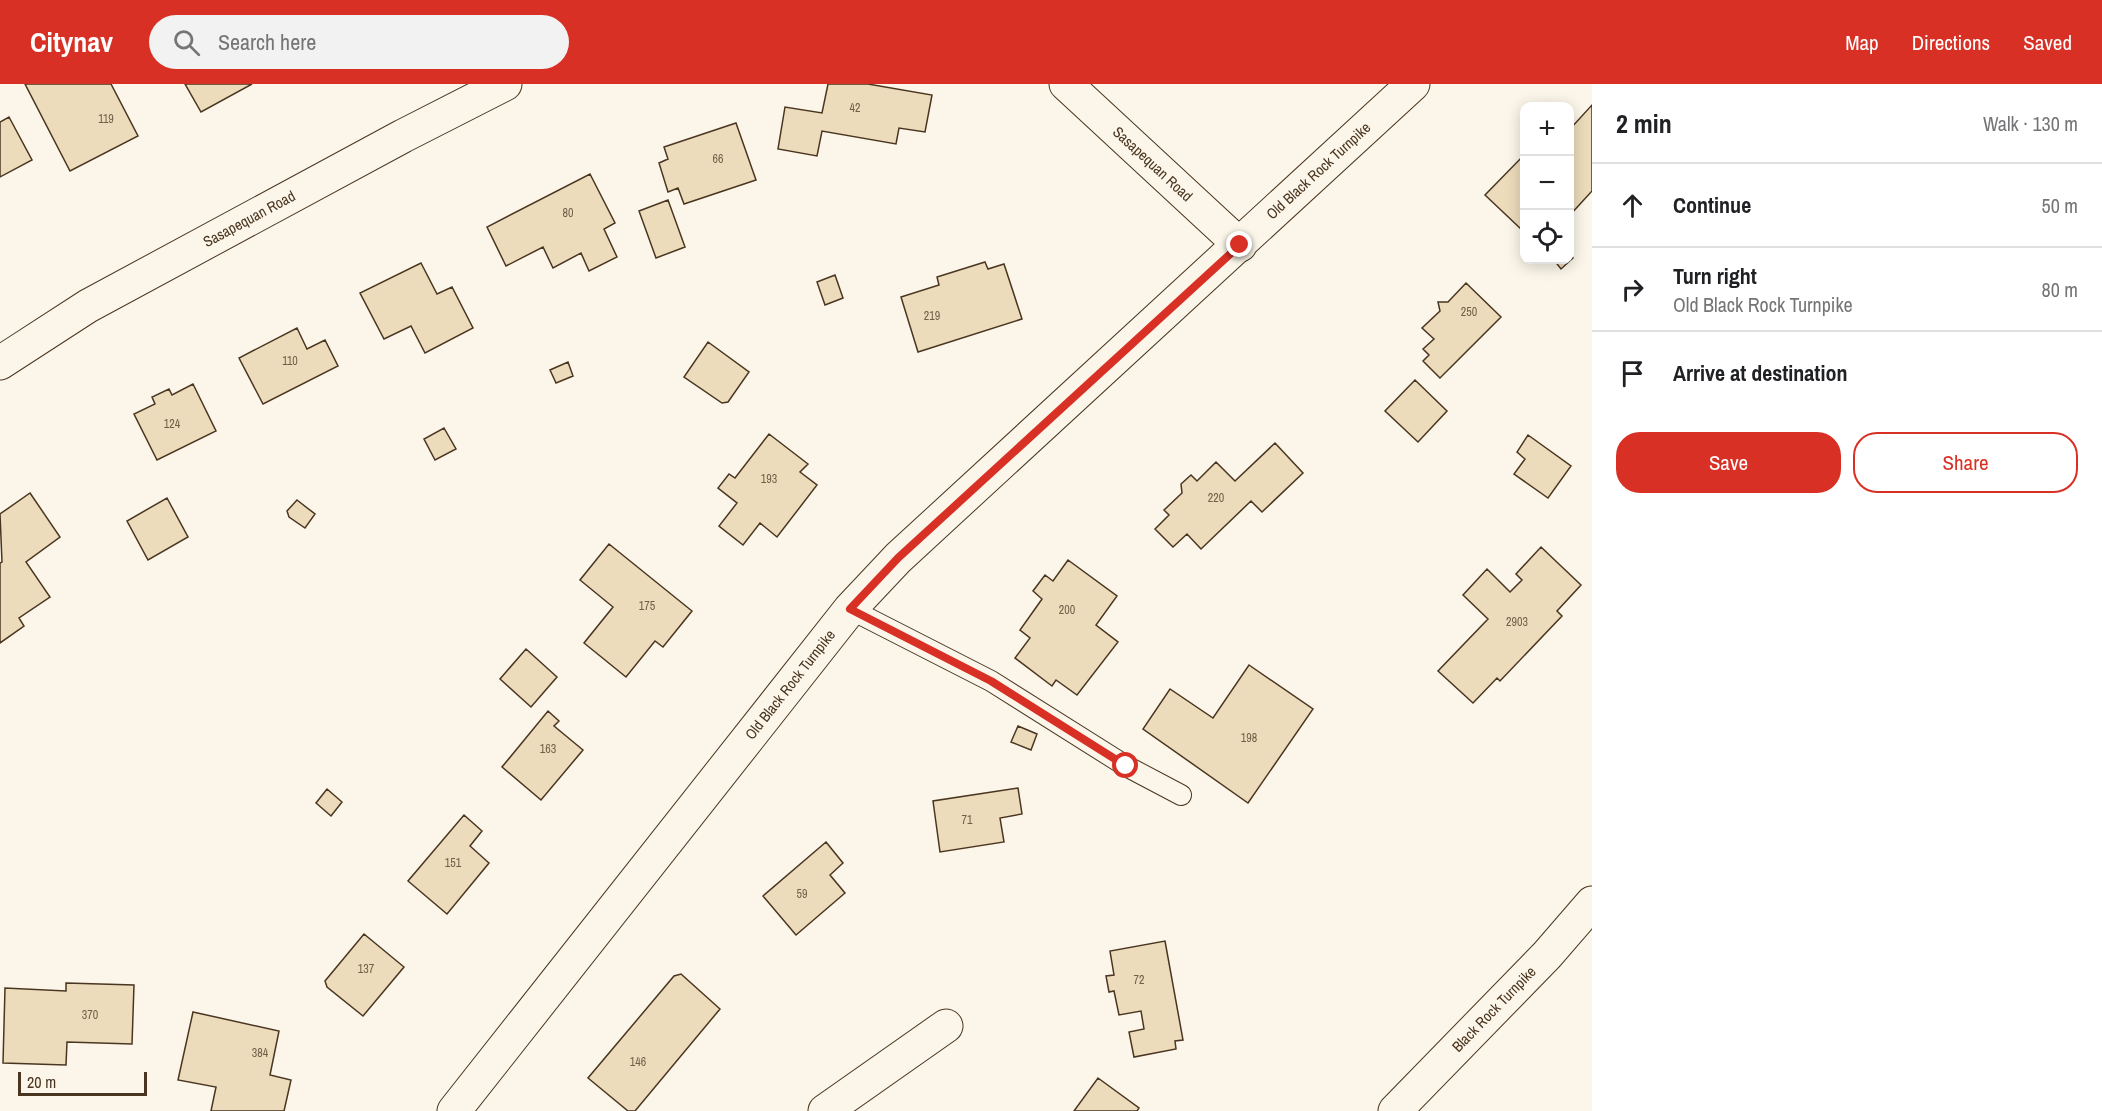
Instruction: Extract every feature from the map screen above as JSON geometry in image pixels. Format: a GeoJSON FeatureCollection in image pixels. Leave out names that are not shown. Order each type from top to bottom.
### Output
{"type":"FeatureCollection","features":[{"type":"Feature","properties":{"kind":"street","name":"Sasapequan Road"},"geometry":{"type":"LineString","coordinates":[[0,363],[88,306],[403,136],[505,84]]}},
{"type":"Feature","properties":{"kind":"street","name":"Sasapequan Road"},"geometry":{"type":"LineString","coordinates":[[1066,84],[1240,245]]}},
{"type":"Feature","properties":{"kind":"street","name":"Old Black Rock Turnpike"},"geometry":{"type":"LineString","coordinates":[[454,1111],[850,609],[898,558],[1413,84]]}},
{"type":"Feature","properties":{"kind":"street","name":"Black Rock Turnpike"},"geometry":{"type":"LineString","coordinates":[[1395,1111],[1547,955],[1592,903]]}},
{"type":"Feature","properties":{"kind":"street"},"geometry":{"type":"LineString","coordinates":[[825,1111],[946,1026]]}},
{"type":"Feature","properties":{"kind":"lane"},"geometry":{"type":"LineString","coordinates":[[850,609],[991,681],[1126,766],[1182,795]]}},
{"type":"Feature","properties":{"kind":"building"},"geometry":{"type":"Polygon","coordinates":[[[25,84],[111,84],[138,136],[70,171],[25,84]]]}},
{"type":"Feature","properties":{"kind":"building"},"geometry":{"type":"Polygon","coordinates":[[[185,84],[252,84],[201,112],[185,84]]]}},
{"type":"Feature","properties":{"kind":"building"},"geometry":{"type":"Polygon","coordinates":[[[828,84],[868,84],[932,95],[925,132],[899,128],[896,144],[822,131],[817,156],[778,149],[785,107],[822,113],[828,84]]]}},
{"type":"Feature","properties":{"kind":"building"},"geometry":{"type":"Polygon","coordinates":[[[1592,105],[1592,191],[1574,211],[1574,156],[1574,125],[1592,105]]]}},
{"type":"Feature","properties":{"kind":"building"},"geometry":{"type":"Polygon","coordinates":[[[9,117],[32,160],[0,177],[0,122],[9,117]]]}},
{"type":"Feature","properties":{"kind":"building"},"geometry":{"type":"Polygon","coordinates":[[[736,123],[756,180],[684,204],[678,188],[668,192],[659,163],[668,159],[664,147],[736,123]]]}},
{"type":"Feature","properties":{"kind":"building"},"geometry":{"type":"Polygon","coordinates":[[[1520,159],[1520,228],[1485,195],[1520,159]]]}},
{"type":"Feature","properties":{"kind":"building"},"geometry":{"type":"Polygon","coordinates":[[[590,174],[615,223],[604,229],[617,257],[589,271],[581,253],[553,268],[543,247],[506,266],[487,227],[590,174]]]}},
{"type":"Feature","properties":{"kind":"building"},"geometry":{"type":"Polygon","coordinates":[[[668,200],[685,247],[656,258],[639,211],[668,200]]]}},
{"type":"Feature","properties":{"kind":"building"},"geometry":{"type":"Polygon","coordinates":[[[985,262],[988,269],[1004,264],[1022,319],[918,352],[901,297],[939,285],[937,277],[985,262]]]}},
{"type":"Feature","properties":{"kind":"building"},"geometry":{"type":"Polygon","coordinates":[[[421,263],[437,294],[452,287],[473,328],[425,353],[411,326],[384,339],[360,293],[421,263]]]}},
{"type":"Feature","properties":{"kind":"building"},"geometry":{"type":"Polygon","coordinates":[[[1557,264],[1566,264],[1561,269],[1557,264]]]}},
{"type":"Feature","properties":{"kind":"building"},"geometry":{"type":"Polygon","coordinates":[[[835,275],[843,298],[825,305],[817,282],[835,275]]]}},
{"type":"Feature","properties":{"kind":"building"},"geometry":{"type":"Polygon","coordinates":[[[1466,283],[1501,317],[1440,378],[1423,361],[1429,355],[1423,349],[1434,339],[1422,328],[1440,311],[1438,302],[1448,302],[1466,283]]]}},
{"type":"Feature","properties":{"kind":"building"},"geometry":{"type":"Polygon","coordinates":[[[297,328],[307,349],[325,340],[338,366],[263,404],[239,358],[297,328]]]}},
{"type":"Feature","properties":{"kind":"building"},"geometry":{"type":"Polygon","coordinates":[[[708,342],[749,372],[728,402],[722,403],[684,377],[708,342]]]}},
{"type":"Feature","properties":{"kind":"building"},"geometry":{"type":"Polygon","coordinates":[[[568,362],[573,376],[556,383],[550,370],[568,362]]]}},
{"type":"Feature","properties":{"kind":"building"},"geometry":{"type":"Polygon","coordinates":[[[1415,380],[1447,411],[1418,442],[1385,411],[1415,380]]]}},
{"type":"Feature","properties":{"kind":"building"},"geometry":{"type":"Polygon","coordinates":[[[193,384],[216,431],[157,460],[134,414],[155,404],[152,397],[169,389],[172,395],[193,384]]]}},
{"type":"Feature","properties":{"kind":"building"},"geometry":{"type":"Polygon","coordinates":[[[444,428],[456,449],[435,460],[424,439],[444,428]]]}},
{"type":"Feature","properties":{"kind":"building"},"geometry":{"type":"Polygon","coordinates":[[[769,434],[808,464],[800,472],[817,485],[777,537],[760,523],[743,545],[719,526],[737,503],[718,488],[729,474],[735,478],[769,434]]]}},
{"type":"Feature","properties":{"kind":"building"},"geometry":{"type":"Polygon","coordinates":[[[1528,435],[1571,466],[1548,498],[1514,474],[1525,459],[1517,452],[1528,435]]]}},
{"type":"Feature","properties":{"kind":"building"},"geometry":{"type":"Polygon","coordinates":[[[1275,443],[1303,473],[1262,512],[1251,501],[1201,549],[1187,534],[1173,547],[1155,529],[1169,515],[1164,510],[1182,493],[1181,484],[1191,475],[1197,481],[1216,462],[1235,481],[1275,443]]]}},
{"type":"Feature","properties":{"kind":"building"},"geometry":{"type":"Polygon","coordinates":[[[30,493],[60,537],[26,562],[50,597],[19,618],[24,626],[0,643],[0,563],[2,562],[0,514],[30,493]]]}},
{"type":"Feature","properties":{"kind":"building"},"geometry":{"type":"Polygon","coordinates":[[[167,498],[188,537],[148,560],[127,521],[167,498]]]}},
{"type":"Feature","properties":{"kind":"building"},"geometry":{"type":"Polygon","coordinates":[[[297,500],[315,514],[305,528],[289,517],[287,511],[297,500]]]}},
{"type":"Feature","properties":{"kind":"building"},"geometry":{"type":"Polygon","coordinates":[[[609,544],[692,611],[663,647],[655,641],[626,677],[584,643],[613,607],[580,580],[609,544]]]}},
{"type":"Feature","properties":{"kind":"building"},"geometry":{"type":"Polygon","coordinates":[[[1541,547],[1581,585],[1557,611],[1562,616],[1500,681],[1497,678],[1473,703],[1438,671],[1488,619],[1463,595],[1487,569],[1510,592],[1522,580],[1516,574],[1541,547]]]}},
{"type":"Feature","properties":{"kind":"building"},"geometry":{"type":"Polygon","coordinates":[[[1068,560],[1117,596],[1096,625],[1118,642],[1077,695],[1056,680],[1052,686],[1015,658],[1030,638],[1020,630],[1042,599],[1033,591],[1045,575],[1053,581],[1068,560]]]}},
{"type":"Feature","properties":{"kind":"building"},"geometry":{"type":"Polygon","coordinates":[[[526,649],[557,677],[531,707],[500,679],[526,649]]]}},
{"type":"Feature","properties":{"kind":"building"},"geometry":{"type":"Polygon","coordinates":[[[1249,665],[1313,709],[1248,803],[1143,729],[1170,689],[1213,718],[1249,665]]]}},
{"type":"Feature","properties":{"kind":"building"},"geometry":{"type":"Polygon","coordinates":[[[548,711],[559,721],[554,726],[583,750],[541,800],[502,767],[548,711]]]}},
{"type":"Feature","properties":{"kind":"building"},"geometry":{"type":"Polygon","coordinates":[[[1018,726],[1037,734],[1031,750],[1011,742],[1018,726]]]}},
{"type":"Feature","properties":{"kind":"building"},"geometry":{"type":"Polygon","coordinates":[[[1018,788],[1022,814],[1000,818],[1004,842],[940,852],[933,801],[1018,788]]]}},
{"type":"Feature","properties":{"kind":"building"},"geometry":{"type":"Polygon","coordinates":[[[327,789],[342,802],[331,816],[316,803],[327,789]]]}},
{"type":"Feature","properties":{"kind":"building"},"geometry":{"type":"Polygon","coordinates":[[[464,815],[482,831],[470,846],[489,863],[447,914],[408,881],[464,815]]]}},
{"type":"Feature","properties":{"kind":"building"},"geometry":{"type":"Polygon","coordinates":[[[826,842],[843,863],[830,875],[845,893],[796,935],[763,896],[826,842]]]}},
{"type":"Feature","properties":{"kind":"building"},"geometry":{"type":"Polygon","coordinates":[[[364,934],[404,967],[363,1016],[327,987],[325,981],[364,934]]]}},
{"type":"Feature","properties":{"kind":"building"},"geometry":{"type":"Polygon","coordinates":[[[1165,941],[1183,1040],[1175,1041],[1176,1049],[1134,1057],[1129,1032],[1144,1029],[1141,1011],[1119,1015],[1114,991],[1109,992],[1106,976],[1114,975],[1110,951],[1165,941]]]}},
{"type":"Feature","properties":{"kind":"building"},"geometry":{"type":"Polygon","coordinates":[[[681,974],[720,1009],[635,1111],[628,1111],[588,1078],[674,976],[681,974]]]}},
{"type":"Feature","properties":{"kind":"building"},"geometry":{"type":"Polygon","coordinates":[[[66,983],[134,985],[132,1044],[67,1042],[66,1065],[3,1063],[5,988],[66,991],[66,983]]]}},
{"type":"Feature","properties":{"kind":"building"},"geometry":{"type":"Polygon","coordinates":[[[193,1012],[279,1031],[270,1075],[291,1080],[284,1111],[211,1111],[216,1087],[178,1080],[193,1012]]]}},
{"type":"Feature","properties":{"kind":"building"},"geometry":{"type":"Polygon","coordinates":[[[1098,1078],[1139,1108],[1137,1111],[1074,1111],[1098,1078]]]}},
{"type":"Feature","properties":{"kind":"route"},"geometry":{"type":"LineString","coordinates":[[1126,766],[991,681],[850,609],[898,558],[1240,245]]}}]}
